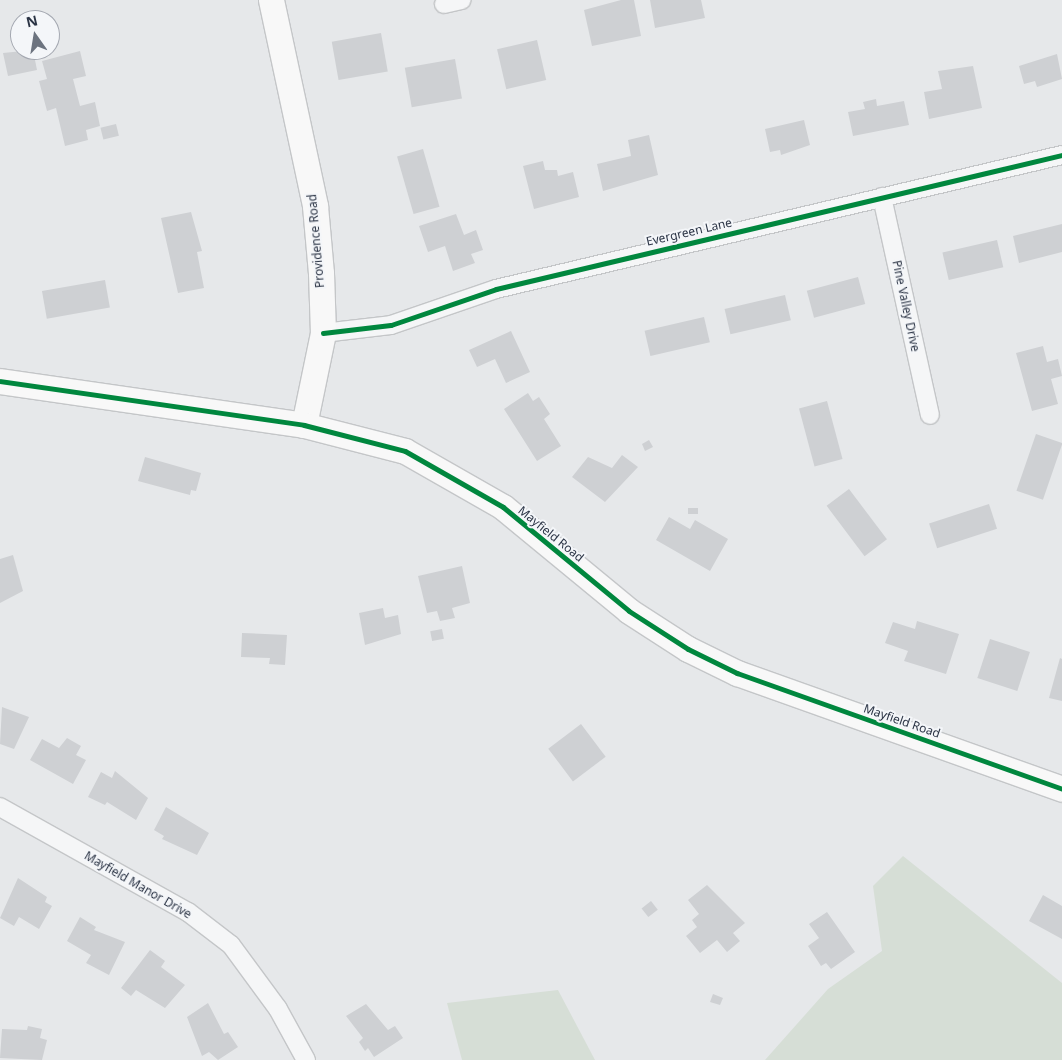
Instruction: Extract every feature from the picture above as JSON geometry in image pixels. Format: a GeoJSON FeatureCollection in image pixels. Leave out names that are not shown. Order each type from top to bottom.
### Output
{"type":"FeatureCollection","features":[{"type":"Feature","properties":{"kind":"street","name":"Providence Road"},"geometry":{"type":"LineString","coordinates":[[271,0],[315,206],[323,333],[304,425]]}},
{"type":"Feature","properties":{"kind":"street"},"geometry":{"type":"LineString","coordinates":[[444,4],[462,0]]}},
{"type":"Feature","properties":{"kind":"street","name":"Evergreen Lane"},"geometry":{"type":"LineString","coordinates":[[323,333],[391,325],[496,288],[1062,155]]}},
{"type":"Feature","properties":{"kind":"street","name":"Pine Valley Drive"},"geometry":{"type":"LineString","coordinates":[[882,197],[930,415]]}},
{"type":"Feature","properties":{"kind":"street","name":"Mayfield Road"},"geometry":{"type":"LineString","coordinates":[[0,381],[304,425],[405,451],[495,502],[629,611],[737,673],[1062,789]]}},
{"type":"Feature","properties":{"kind":"street","name":"Mayfield Manor Drive"},"geometry":{"type":"LineString","coordinates":[[0,807],[188,912],[231,945],[278,1010],[306,1060]]}},
{"type":"Feature","properties":{"kind":"shaded area"},"geometry":{"type":"Polygon","coordinates":[[[903,856],[1062,983],[1062,1060],[765,1060],[828,989],[882,951],[873,886],[903,856]]]}},
{"type":"Feature","properties":{"kind":"shaded area"},"geometry":{"type":"Polygon","coordinates":[[[558,990],[595,1060],[462,1060],[447,1003],[558,990]]]}},
{"type":"Feature","properties":{"kind":"building"},"geometry":{"type":"Polygon","coordinates":[[[621,0],[634,0],[641,36],[592,46],[584,10],[621,0]]]}},
{"type":"Feature","properties":{"kind":"building"},"geometry":{"type":"Polygon","coordinates":[[[650,0],[701,0],[705,18],[655,28],[650,0]]]}},
{"type":"Feature","properties":{"kind":"building"},"geometry":{"type":"Polygon","coordinates":[[[381,33],[388,71],[339,80],[332,42],[381,33]]]}},
{"type":"Feature","properties":{"kind":"building"},"geometry":{"type":"Polygon","coordinates":[[[537,40],[546,80],[506,89],[497,49],[537,40]]]}},
{"type":"Feature","properties":{"kind":"building"},"geometry":{"type":"Polygon","coordinates":[[[80,51],[86,76],[73,79],[80,106],[95,102],[100,126],[86,130],[88,140],[65,146],[56,108],[47,111],[39,81],[47,79],[42,61],[60,60],[60,56],[80,51]]]}},
{"type":"Feature","properties":{"kind":"building"},"geometry":{"type":"Polygon","coordinates":[[[10,52],[10,60],[35,60],[37,70],[8,76],[3,53],[10,52]]]}},
{"type":"Feature","properties":{"kind":"building"},"geometry":{"type":"Polygon","coordinates":[[[1057,54],[1062,79],[1037,87],[1035,81],[1024,84],[1019,66],[1057,54]]]}},
{"type":"Feature","properties":{"kind":"building"},"geometry":{"type":"Polygon","coordinates":[[[455,59],[462,98],[412,107],[405,68],[455,59]]]}},
{"type":"Feature","properties":{"kind":"building"},"geometry":{"type":"Polygon","coordinates":[[[973,66],[982,108],[929,119],[924,92],[942,89],[938,71],[973,66]]]}},
{"type":"Feature","properties":{"kind":"building"},"geometry":{"type":"Polygon","coordinates":[[[876,99],[877,106],[904,101],[909,125],[853,136],[848,112],[865,109],[863,102],[876,99]]]}},
{"type":"Feature","properties":{"kind":"building"},"geometry":{"type":"Polygon","coordinates":[[[804,120],[810,145],[781,155],[780,150],[770,152],[765,129],[804,120]]]}},
{"type":"Feature","properties":{"kind":"building"},"geometry":{"type":"Polygon","coordinates":[[[116,124],[119,136],[103,140],[100,128],[116,124]]]}},
{"type":"Feature","properties":{"kind":"building"},"geometry":{"type":"Polygon","coordinates":[[[649,135],[658,175],[603,191],[597,164],[631,156],[628,140],[649,135]]]}},
{"type":"Feature","properties":{"kind":"building"},"geometry":{"type":"Polygon","coordinates":[[[423,149],[440,207],[414,214],[397,156],[423,149]]]}},
{"type":"Feature","properties":{"kind":"building"},"geometry":{"type":"Polygon","coordinates":[[[543,161],[545,170],[557,170],[558,176],[573,172],[579,197],[534,209],[523,166],[543,161]]]}},
{"type":"Feature","properties":{"kind":"building"},"geometry":{"type":"Polygon","coordinates":[[[191,212],[202,251],[197,252],[204,288],[178,293],[161,218],[191,212]]]}},
{"type":"Feature","properties":{"kind":"building"},"geometry":{"type":"Polygon","coordinates":[[[456,214],[464,235],[476,230],[483,250],[471,254],[475,263],[453,271],[445,246],[428,252],[419,226],[456,214]]]}},
{"type":"Feature","properties":{"kind":"building"},"geometry":{"type":"Polygon","coordinates":[[[1062,224],[1062,252],[1019,263],[1013,236],[1062,224]]]}},
{"type":"Feature","properties":{"kind":"building"},"geometry":{"type":"Polygon","coordinates":[[[997,240],[1003,267],[949,280],[942,253],[997,240]]]}},
{"type":"Feature","properties":{"kind":"building"},"geometry":{"type":"Polygon","coordinates":[[[858,277],[865,304],[814,318],[807,291],[858,277]]]}},
{"type":"Feature","properties":{"kind":"building"},"geometry":{"type":"Polygon","coordinates":[[[105,280],[110,308],[47,319],[42,291],[105,280]]]}},
{"type":"Feature","properties":{"kind":"building"},"geometry":{"type":"Polygon","coordinates":[[[785,295],[791,320],[730,334],[725,309],[785,295]]]}},
{"type":"Feature","properties":{"kind":"building"},"geometry":{"type":"Polygon","coordinates":[[[704,317],[710,342],[650,356],[645,331],[704,317]]]}},
{"type":"Feature","properties":{"kind":"building"},"geometry":{"type":"Polygon","coordinates":[[[511,331],[530,372],[506,383],[495,359],[477,367],[469,350],[511,331]]]}},
{"type":"Feature","properties":{"kind":"building"},"geometry":{"type":"Polygon","coordinates":[[[1043,346],[1047,362],[1058,359],[1062,376],[1051,379],[1058,404],[1032,411],[1016,353],[1043,346]]]}},
{"type":"Feature","properties":{"kind":"building"},"geometry":{"type":"Polygon","coordinates":[[[528,393],[533,401],[539,397],[550,414],[544,419],[561,446],[537,461],[504,409],[528,393]]]}},
{"type":"Feature","properties":{"kind":"building"},"geometry":{"type":"Polygon","coordinates":[[[827,401],[843,459],[815,466],[799,409],[827,401]]]}},
{"type":"Feature","properties":{"kind":"building"},"geometry":{"type":"Polygon","coordinates":[[[1036,434],[1062,443],[1043,500],[1016,491],[1036,434]]]}},
{"type":"Feature","properties":{"kind":"building"},"geometry":{"type":"Polygon","coordinates":[[[649,440],[653,447],[645,451],[642,444],[649,440]]]}},
{"type":"Feature","properties":{"kind":"building"},"geometry":{"type":"Polygon","coordinates":[[[622,455],[638,467],[605,502],[572,477],[588,457],[612,468],[622,455]]]}},
{"type":"Feature","properties":{"kind":"building"},"geometry":{"type":"Polygon","coordinates":[[[145,457],[201,473],[196,491],[191,490],[190,495],[138,481],[145,457]]]}},
{"type":"Feature","properties":{"kind":"building"},"geometry":{"type":"Polygon","coordinates":[[[849,489],[887,539],[865,556],[827,506],[849,489]]]}},
{"type":"Feature","properties":{"kind":"building"},"geometry":{"type":"Polygon","coordinates":[[[989,504],[997,529],[937,548],[929,523],[989,504]]]}},
{"type":"Feature","properties":{"kind":"building"},"geometry":{"type":"Polygon","coordinates":[[[688,508],[698,508],[698,514],[688,514],[688,508]]]}},
{"type":"Feature","properties":{"kind":"building"},"geometry":{"type":"Polygon","coordinates":[[[669,517],[690,529],[695,520],[728,539],[710,571],[656,540],[669,517]]]}},
{"type":"Feature","properties":{"kind":"building"},"geometry":{"type":"Polygon","coordinates":[[[13,555],[23,591],[0,603],[0,559],[13,555]]]}},
{"type":"Feature","properties":{"kind":"building"},"geometry":{"type":"Polygon","coordinates":[[[462,566],[470,603],[452,608],[455,618],[440,621],[437,611],[427,613],[418,576],[462,566]]]}},
{"type":"Feature","properties":{"kind":"building"},"geometry":{"type":"Polygon","coordinates":[[[383,608],[385,618],[398,615],[401,634],[365,645],[359,613],[383,608]]]}},
{"type":"Feature","properties":{"kind":"building"},"geometry":{"type":"Polygon","coordinates":[[[917,621],[959,634],[946,674],[904,661],[908,651],[885,643],[893,622],[915,629],[917,621]]]}},
{"type":"Feature","properties":{"kind":"building"},"geometry":{"type":"Polygon","coordinates":[[[442,629],[444,639],[432,641],[430,631],[442,629]]]}},
{"type":"Feature","properties":{"kind":"building"},"geometry":{"type":"Polygon","coordinates":[[[242,633],[287,635],[285,665],[269,664],[270,658],[241,657],[242,633]]]}},
{"type":"Feature","properties":{"kind":"building"},"geometry":{"type":"Polygon","coordinates":[[[990,639],[1030,652],[1017,691],[977,678],[990,639]]]}},
{"type":"Feature","properties":{"kind":"building"},"geometry":{"type":"Polygon","coordinates":[[[1060,658],[1062,659],[1062,701],[1049,698],[1060,658]]]}},
{"type":"Feature","properties":{"kind":"building"},"geometry":{"type":"Polygon","coordinates":[[[2,707],[29,717],[14,749],[0,744],[2,707]]]}},
{"type":"Feature","properties":{"kind":"building"},"geometry":{"type":"Polygon","coordinates":[[[581,724],[606,757],[573,781],[548,749],[581,724]]]}},
{"type":"Feature","properties":{"kind":"building"},"geometry":{"type":"Polygon","coordinates":[[[67,738],[81,746],[76,755],[86,760],[73,784],[30,760],[42,739],[59,748],[67,738]]]}},
{"type":"Feature","properties":{"kind":"building"},"geometry":{"type":"Polygon","coordinates":[[[115,771],[148,798],[136,820],[107,802],[105,805],[88,797],[101,772],[112,778],[115,771]]]}},
{"type":"Feature","properties":{"kind":"building"},"geometry":{"type":"Polygon","coordinates":[[[166,807],[209,833],[197,855],[162,839],[164,836],[154,830],[166,807]]]}},
{"type":"Feature","properties":{"kind":"building"},"geometry":{"type":"Polygon","coordinates":[[[18,878],[47,897],[45,902],[52,906],[39,929],[19,917],[14,926],[0,918],[18,878]]]}},
{"type":"Feature","properties":{"kind":"building"},"geometry":{"type":"Polygon","coordinates":[[[707,885],[745,923],[733,933],[740,941],[727,952],[717,940],[700,953],[686,936],[697,927],[692,920],[699,914],[688,900],[707,885]]]}},
{"type":"Feature","properties":{"kind":"building"},"geometry":{"type":"Polygon","coordinates":[[[1043,895],[1062,906],[1062,939],[1029,921],[1043,895]]]}},
{"type":"Feature","properties":{"kind":"building"},"geometry":{"type":"Polygon","coordinates":[[[651,901],[658,910],[648,917],[642,908],[651,901]]]}},
{"type":"Feature","properties":{"kind":"building"},"geometry":{"type":"Polygon","coordinates":[[[827,912],[855,952],[831,969],[826,963],[821,966],[808,946],[819,938],[809,924],[827,912]]]}},
{"type":"Feature","properties":{"kind":"building"},"geometry":{"type":"Polygon","coordinates":[[[80,917],[96,927],[94,930],[125,942],[109,975],[86,963],[91,955],[67,941],[80,917]]]}},
{"type":"Feature","properties":{"kind":"building"},"geometry":{"type":"Polygon","coordinates":[[[150,950],[165,961],[161,967],[185,985],[165,1008],[136,990],[131,996],[121,988],[150,950]]]}},
{"type":"Feature","properties":{"kind":"building"},"geometry":{"type":"Polygon","coordinates":[[[713,994],[723,998],[720,1005],[710,1002],[713,994]]]}},
{"type":"Feature","properties":{"kind":"building"},"geometry":{"type":"Polygon","coordinates":[[[208,1003],[224,1034],[228,1032],[238,1047],[218,1060],[209,1052],[202,1056],[187,1017],[208,1003]]]}},
{"type":"Feature","properties":{"kind":"building"},"geometry":{"type":"Polygon","coordinates":[[[366,1004],[388,1030],[395,1026],[403,1038],[374,1057],[368,1048],[365,1051],[359,1042],[363,1038],[346,1016],[366,1004]]]}},
{"type":"Feature","properties":{"kind":"building"},"geometry":{"type":"Polygon","coordinates":[[[28,1026],[42,1029],[40,1038],[47,1040],[42,1060],[0,1058],[2,1029],[27,1030],[28,1026]]]}},
{"type":"Feature","properties":{"kind":"cycle path"},"geometry":{"type":"LineString","coordinates":[[323,333],[391,325],[496,289],[1062,155]]}},
{"type":"Feature","properties":{"kind":"cycle path"},"geometry":{"type":"LineString","coordinates":[[0,381],[304,425],[405,451],[503,507],[629,611],[688,649],[737,673],[1062,789]]}}]}
